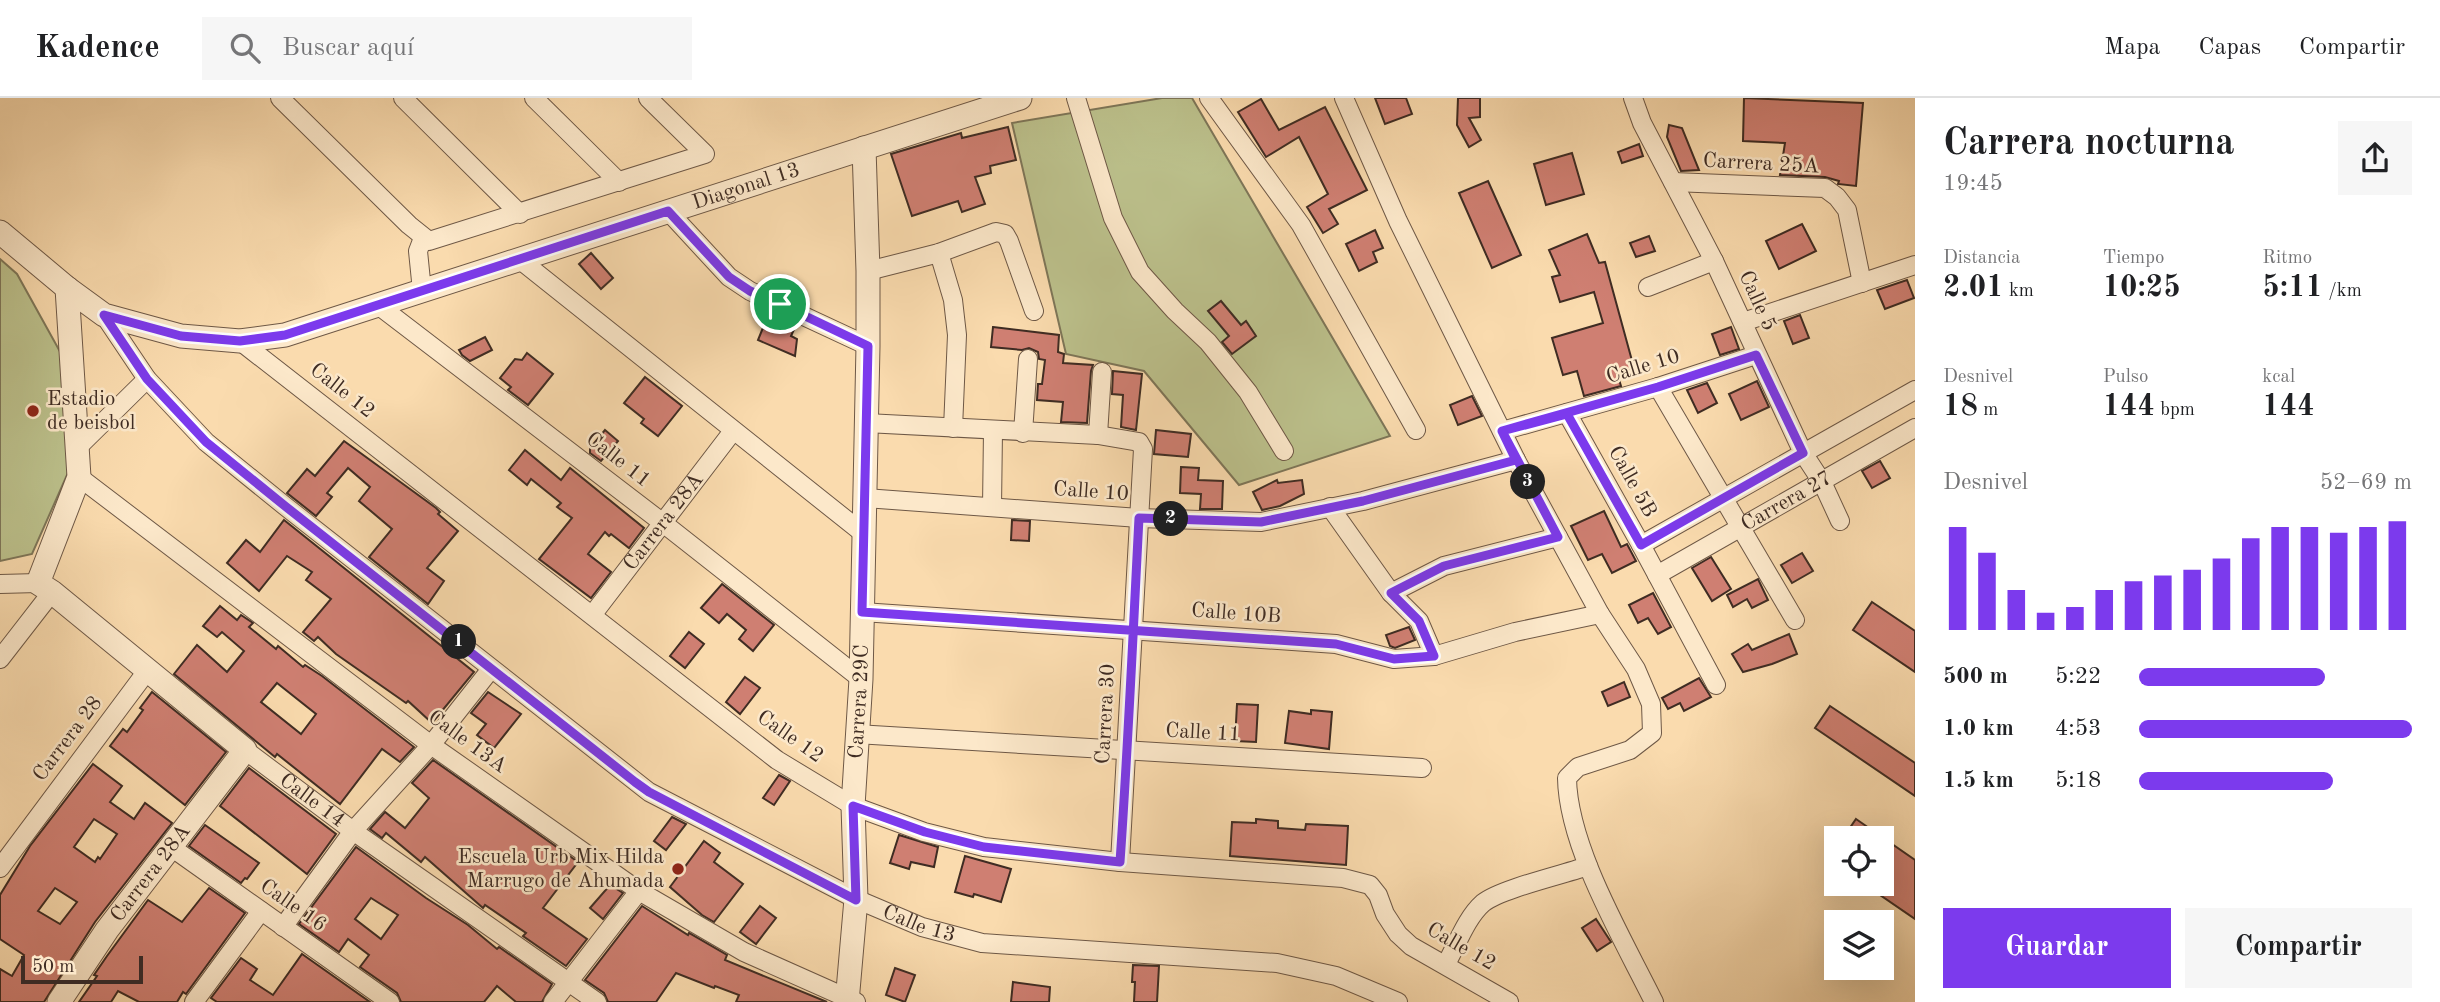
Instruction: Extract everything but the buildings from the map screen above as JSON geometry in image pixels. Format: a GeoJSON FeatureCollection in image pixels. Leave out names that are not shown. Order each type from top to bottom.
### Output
{"type":"FeatureCollection","features":[{"type":"Feature","properties":{"kind":"street"},"geometry":{"type":"LineString","coordinates":[[280,98],[429,241],[705,154],[648,98]]}},
{"type":"Feature","properties":{"kind":"street"},"geometry":{"type":"LineString","coordinates":[[403,98],[520,214]]}},
{"type":"Feature","properties":{"kind":"street"},"geometry":{"type":"LineString","coordinates":[[534,98],[619,182]]}},
{"type":"Feature","properties":{"kind":"street","name":"Diagonal 13"},"geometry":{"type":"LineString","coordinates":[[104,315],[181,336],[240,341],[285,335],[1020,98]]}},
{"type":"Feature","properties":{"kind":"street"},"geometry":{"type":"LineString","coordinates":[[1076,98],[1113,218],[1140,272],[1208,342],[1248,392],[1283,451]]}},
{"type":"Feature","properties":{"kind":"street"},"geometry":{"type":"LineString","coordinates":[[1209,98],[1301,225],[1416,430]]}},
{"type":"Feature","properties":{"kind":"street"},"geometry":{"type":"LineString","coordinates":[[1344,98],[1398,221],[1516,460],[1600,614],[1636,669],[1651,704],[1652,733],[1630,750],[1578,767],[1567,778],[1567,799],[1588,866],[1654,1002]]}},
{"type":"Feature","properties":{"kind":"street","name":"Calle 5"},"geometry":{"type":"LineString","coordinates":[[1633,98],[1642,123],[1714,261],[1803,453],[1822,482],[1840,521]]}},
{"type":"Feature","properties":{"kind":"street","name":"Carrera 29C"},"geometry":{"type":"LineString","coordinates":[[850,1001],[856,900],[853,806],[861,679],[868,346],[864,148]]}},
{"type":"Feature","properties":{"kind":"street","name":"Carrera 25A"},"geometry":{"type":"LineString","coordinates":[[1673,182],[1825,188],[1838,197],[1847,210],[1862,283]]}},
{"type":"Feature","properties":{"kind":"street"},"geometry":{"type":"LineString","coordinates":[[668,211],[729,277],[750,291],[868,346]]}},
{"type":"Feature","properties":{"kind":"street","name":"Calle 13"},"geometry":{"type":"LineString","coordinates":[[0,232],[104,315],[147,379],[206,442],[649,792],[856,900],[922,927],[982,943],[1277,963],[1336,976],[1398,1002]]}},
{"type":"Feature","properties":{"kind":"street"},"geometry":{"type":"LineString","coordinates":[[868,271],[940,253],[996,232],[1005,234],[1034,311]]}},
{"type":"Feature","properties":{"kind":"street"},"geometry":{"type":"LineString","coordinates":[[422,290],[418,251],[423,238]]}},
{"type":"Feature","properties":{"kind":"street"},"geometry":{"type":"LineString","coordinates":[[940,253],[953,300],[957,335],[953,428]]}},
{"type":"Feature","properties":{"kind":"street"},"geometry":{"type":"LineString","coordinates":[[519,259],[864,534]]}},
{"type":"Feature","properties":{"kind":"street"},"geometry":{"type":"LineString","coordinates":[[1648,287],[1714,261]]}},
{"type":"Feature","properties":{"kind":"street"},"geometry":{"type":"LineString","coordinates":[[1743,322],[1915,265]]}},
{"type":"Feature","properties":{"kind":"street"},"geometry":{"type":"LineString","coordinates":[[0,659],[45,588],[79,477],[67,288]]}},
{"type":"Feature","properties":{"kind":"street","name":"Calle 11"},"geometry":{"type":"LineString","coordinates":[[378,304],[861,679]]}},
{"type":"Feature","properties":{"kind":"street","name":"Calle 12"},"geometry":{"type":"LineString","coordinates":[[240,341],[777,760],[853,806],[925,832],[984,847],[1120,862],[1343,878],[1370,886],[1378,895],[1385,914],[1398,934],[1411,946],[1509,1002]]}},
{"type":"Feature","properties":{"kind":"street","name":"Calle 10"},"geometry":{"type":"LineString","coordinates":[[1502,431],[1658,387],[1756,355]]}},
{"type":"Feature","properties":{"kind":"street"},"geometry":{"type":"LineString","coordinates":[[1024,433],[1028,359]]}},
{"type":"Feature","properties":{"kind":"street"},"geometry":{"type":"LineString","coordinates":[[866,423],[1098,435],[1102,372]]}},
{"type":"Feature","properties":{"kind":"street"},"geometry":{"type":"LineString","coordinates":[[77,448],[147,379]]}},
{"type":"Feature","properties":{"kind":"street"},"geometry":{"type":"LineString","coordinates":[[1658,387],[1794,621]]}},
{"type":"Feature","properties":{"kind":"street","name":"Carrera 27"},"geometry":{"type":"LineString","coordinates":[[1641,545],[1915,390]]}},
{"type":"Feature","properties":{"kind":"street","name":"Calle 5B"},"geometry":{"type":"LineString","coordinates":[[1567,414],[1716,685]]}},
{"type":"Feature","properties":{"kind":"street","name":"Carrera 27"},"geometry":{"type":"LineString","coordinates":[[1657,575],[1915,428]]}},
{"type":"Feature","properties":{"kind":"street"},"geometry":{"type":"LineString","coordinates":[[992,508],[993,430]]}},
{"type":"Feature","properties":{"kind":"street","name":"Carrera 28A"},"geometry":{"type":"LineString","coordinates":[[593,614],[733,431]]}},
{"type":"Feature","properties":{"kind":"street","name":"Carrera 30"},"geometry":{"type":"LineString","coordinates":[[1098,435],[1139,442],[1143,449],[1120,862]]}},
{"type":"Feature","properties":{"kind":"street","name":"Calle 10"},"geometry":{"type":"LineString","coordinates":[[865,498],[1139,518],[1261,522],[1363,501],[1516,460]]}},
{"type":"Feature","properties":{"kind":"street","name":"Calle 13A"},"geometry":{"type":"LineString","coordinates":[[79,477],[431,745],[639,891],[744,953],[850,1001]]}},
{"type":"Feature","properties":{"kind":"street"},"geometry":{"type":"LineString","coordinates":[[1330,507],[1391,593],[1419,621],[1434,656]]}},
{"type":"Feature","properties":{"kind":"street"},"geometry":{"type":"LineString","coordinates":[[1391,593],[1444,566],[1558,537]]}},
{"type":"Feature","properties":{"kind":"street"},"geometry":{"type":"LineString","coordinates":[[0,584],[45,588]]}},
{"type":"Feature","properties":{"kind":"street","name":"Calle 14"},"geometry":{"type":"LineString","coordinates":[[45,588],[245,750],[354,831],[597,1002]]}},
{"type":"Feature","properties":{"kind":"street","name":"Calle 10B"},"geometry":{"type":"LineString","coordinates":[[862,612],[1336,644],[1394,659],[1434,656],[1515,632],[1600,614]]}},
{"type":"Feature","properties":{"kind":"street"},"geometry":{"type":"LineString","coordinates":[[283,927],[354,831],[431,745],[491,669]]}},
{"type":"Feature","properties":{"kind":"street","name":"Carrera 28"},"geometry":{"type":"LineString","coordinates":[[0,868],[147,671]]}},
{"type":"Feature","properties":{"kind":"street","name":"Calle 11"},"geometry":{"type":"LineString","coordinates":[[856,734],[1422,768]]}},
{"type":"Feature","properties":{"kind":"street","name":"Carrera 28A"},"geometry":{"type":"LineString","coordinates":[[59,1002],[107,930],[245,750]]}},
{"type":"Feature","properties":{"kind":"street","name":"Calle 16"},"geometry":{"type":"LineString","coordinates":[[171,847],[390,1002]]}},
{"type":"Feature","properties":{"kind":"street"},"geometry":{"type":"LineString","coordinates":[[1446,964],[1473,914],[1485,901],[1588,866]]}},
{"type":"Feature","properties":{"kind":"street"},"geometry":{"type":"LineString","coordinates":[[553,1002],[639,891]]}},
{"type":"Feature","properties":{"kind":"street"},"geometry":{"type":"LineString","coordinates":[[197,1001],[261,911]]}},
{"type":"Feature","properties":{"kind":"green space"},"geometry":{"type":"Polygon","coordinates":[[[1162,98],[1192,98],[1390,436],[1239,485],[1144,371],[1066,354],[1012,123],[1162,98]]]}},
{"type":"Feature","properties":{"kind":"green space","name":"Estadio de beisbol"},"geometry":{"type":"Polygon","coordinates":[[[0,259],[17,274],[63,357],[71,466],[32,554],[0,561],[0,259]]]}},
{"type":"Feature","properties":{"kind":"place","name":"Estadio de beisbol"},"geometry":{"type":"Point","coordinates":[33,411]}},
{"type":"Feature","properties":{"kind":"place","name":"Escuela Urb Mix Hilda Marrugo de Ahumada"},"geometry":{"type":"Point","coordinates":[678,869]}},
{"type":"Feature","properties":{"kind":"route"},"geometry":{"type":"LineString","coordinates":[[780,304],[750,291],[729,277],[668,211],[285,335],[240,341],[181,336],[104,315],[147,379],[206,442],[635,782],[649,792],[856,900],[853,806],[925,832],[984,847],[1120,862],[1128,751],[1133,629],[1139,518],[1261,522],[1363,501],[1516,460],[1502,431],[1658,387],[1756,355],[1803,453],[1641,545],[1567,414],[1502,431],[1558,537],[1444,566],[1391,593],[1419,621],[1434,656],[1394,659],[1336,644],[1133,629],[862,612],[868,346],[780,304]]}}]}
